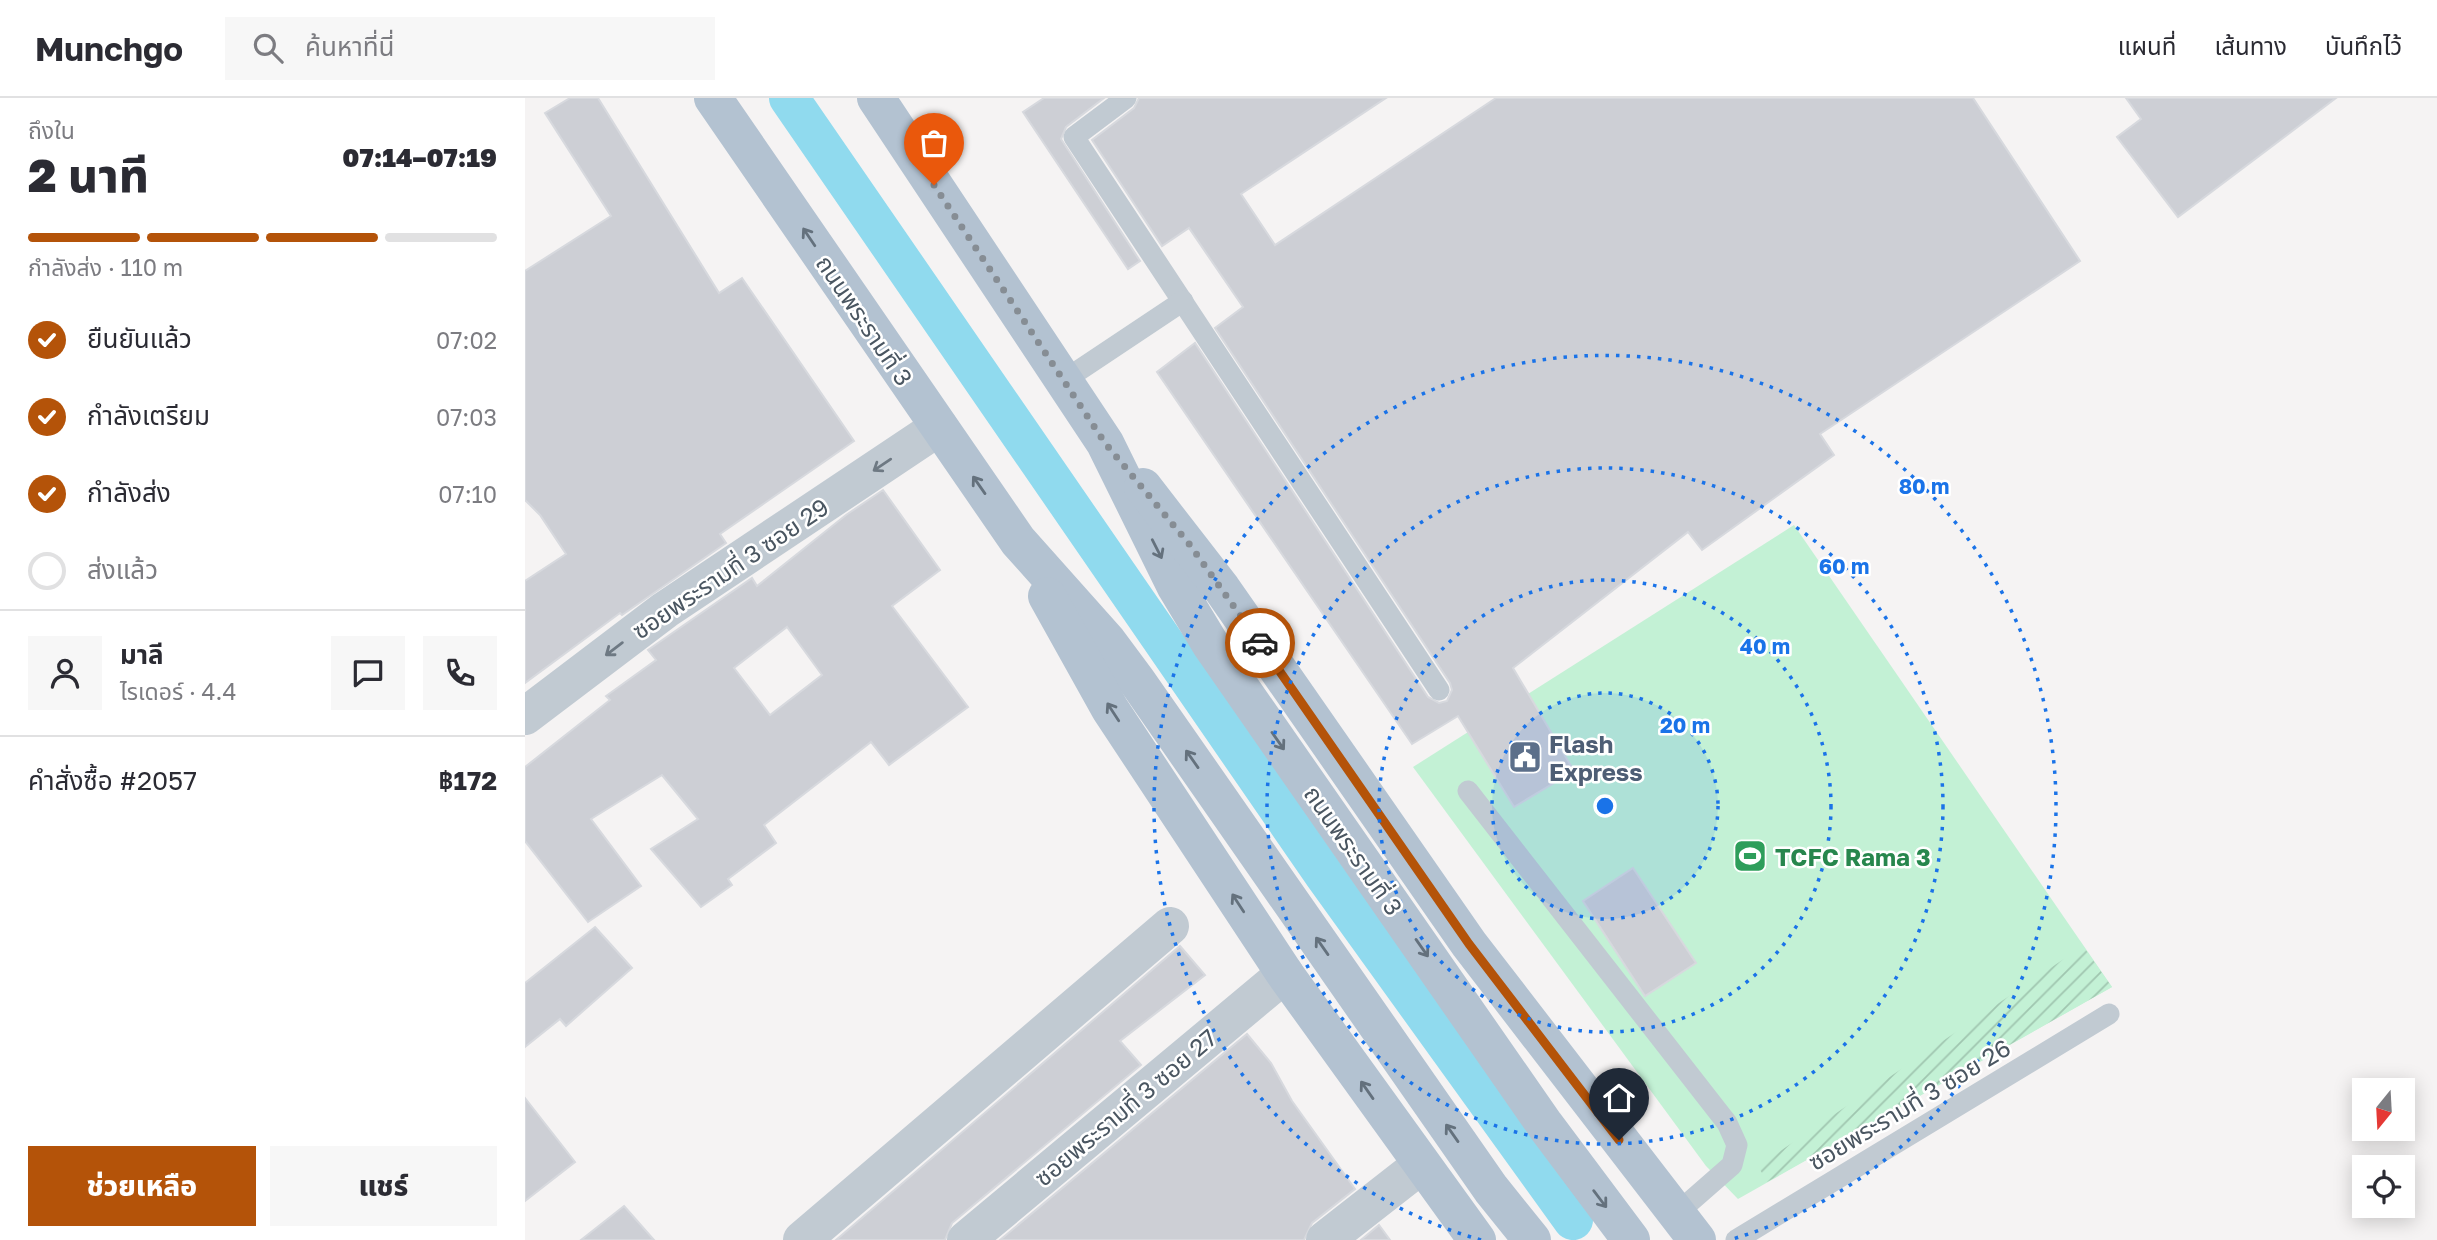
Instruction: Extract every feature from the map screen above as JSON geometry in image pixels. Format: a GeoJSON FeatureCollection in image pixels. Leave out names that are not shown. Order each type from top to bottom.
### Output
{"type":"FeatureCollection","features":[{"type":"Feature","properties":{"kind":"main road","name":"ถนนพระรามที่ 3"},"geometry":{"type":"LineString","coordinates":[[713,98],[1018,541],[1110,709],[1285,974],[1478,1240]]}},
{"type":"Feature","properties":{"kind":"main road","name":"ถนนพระรามที่ 3"},"geometry":{"type":"LineString","coordinates":[[876,98],[1105,443],[1214,578],[1469,944],[1687,1227]]}},
{"type":"Feature","properties":{"kind":"main road","name":"ถนนพระรามที่ 3"},"geometry":{"type":"LineString","coordinates":[[1105,443],[1176,587],[1211,645],[1545,1125],[1631,1240]]}},
{"type":"Feature","properties":{"kind":"main road","name":"ถนนพระรามที่ 3"},"geometry":{"type":"LineString","coordinates":[[1018,541],[1108,642],[1137,681],[1491,1189],[1532,1240]]}},
{"type":"Feature","properties":{"kind":"street","name":"ซอยพระรามที่ 3 ซอย 29"},"geometry":{"type":"LineString","coordinates":[[525,716],[665,610],[939,427]]}},
{"type":"Feature","properties":{"kind":"street"},"geometry":{"type":"LineString","coordinates":[[801,1240],[1170,926]]}},
{"type":"Feature","properties":{"kind":"street","name":"ซอยพระรามที่ 3 ซอย 27"},"geometry":{"type":"LineString","coordinates":[[966,1240],[1285,974]]}},
{"type":"Feature","properties":{"kind":"street"},"geometry":{"type":"LineString","coordinates":[[1325,1240],[1421,1165]]}},
{"type":"Feature","properties":{"kind":"lane"},"geometry":{"type":"LineString","coordinates":[[1126,98],[1074,137],[1439,690]]}},
{"type":"Feature","properties":{"kind":"lane"},"geometry":{"type":"LineString","coordinates":[[1063,381],[1182,301]]}},
{"type":"Feature","properties":{"kind":"lane"},"geometry":{"type":"LineString","coordinates":[[1468,791],[1727,1123],[1737,1145],[1732,1165],[1687,1227]]}},
{"type":"Feature","properties":{"kind":"lane","name":"ซอยพระรามที่ 3 ซอย 26"},"geometry":{"type":"LineString","coordinates":[[1736,1240],[2109,1014]]}},
{"type":"Feature","properties":{"kind":"green space","name":"TCFC Rama 3"},"geometry":{"type":"Polygon","coordinates":[[[1794,525],[2112,987],[1738,1199],[1706,1166],[1413,767],[1794,525]]]}},
{"type":"Feature","properties":{"kind":"green space"},"geometry":{"type":"Polygon","coordinates":[[[2083,946],[2112,987],[1767,1182],[1758,1166],[2083,946]]]}},
{"type":"Feature","properties":{"kind":"building"},"geometry":{"type":"Polygon","coordinates":[[[570,98],[598,98],[719,293],[742,278],[854,441],[720,534],[726,543],[622,615],[620,613],[525,683],[525,581],[566,554],[540,515],[525,500],[525,271],[611,216],[545,113],[570,98]]]}},
{"type":"Feature","properties":{"kind":"building"},"geometry":{"type":"Polygon","coordinates":[[[1044,98],[1104,98],[1066,127],[1061,139],[1140,261],[1128,269],[1023,112],[1044,98]]]}},
{"type":"Feature","properties":{"kind":"building"},"geometry":{"type":"Polygon","coordinates":[[[1139,98],[1386,98],[1241,194],[1275,245],[1496,98],[1973,98],[2080,261],[1820,434],[1834,455],[1702,550],[1688,532],[1513,668],[1574,771],[1514,807],[1458,716],[1412,744],[1157,372],[1195,343],[1428,697],[1439,703],[1447,701],[1452,690],[1450,683],[1215,328],[1243,307],[1189,228],[1162,246],[1092,140],[1134,108],[1139,98]]]}},
{"type":"Feature","properties":{"kind":"building"},"geometry":{"type":"Polygon","coordinates":[[[2126,98],[2336,98],[2178,217],[2117,137],[2141,119],[2126,98]]]}},
{"type":"Feature","properties":{"kind":"building"},"geometry":{"type":"Polygon","coordinates":[[[883,490],[940,570],[892,606],[968,707],[889,765],[871,742],[764,825],[776,843],[728,879],[732,885],[701,907],[651,849],[698,819],[662,775],[591,819],[641,886],[588,922],[525,841],[525,767],[610,700],[606,696],[656,660],[648,650],[752,578],[757,586],[846,515],[883,490]],[[787,627],[734,668],[770,715],[822,675],[787,627]]]}},
{"type":"Feature","properties":{"kind":"building"},"geometry":{"type":"Polygon","coordinates":[[[1633,868],[1696,963],[1645,996],[1583,901],[1633,868]]]}},
{"type":"Feature","properties":{"kind":"building"},"geometry":{"type":"Polygon","coordinates":[[[595,927],[632,968],[566,1026],[560,1019],[525,1047],[525,983],[595,927]]]}},
{"type":"Feature","properties":{"kind":"building"},"geometry":{"type":"Polygon","coordinates":[[[1180,946],[1205,975],[1120,1041],[1141,1065],[952,1223],[945,1240],[836,1240],[1180,946]]]}},
{"type":"Feature","properties":{"kind":"building"},"geometry":{"type":"Polygon","coordinates":[[[1247,1034],[1271,1063],[1292,1101],[1355,1189],[1312,1223],[1304,1240],[1000,1240],[1247,1034]]]}},
{"type":"Feature","properties":{"kind":"building"},"geometry":{"type":"Polygon","coordinates":[[[525,1098],[575,1162],[525,1201],[525,1098]]]}},
{"type":"Feature","properties":{"kind":"building"},"geometry":{"type":"Polygon","coordinates":[[[624,1206],[654,1240],[581,1240],[624,1206]]]}},
{"type":"Feature","properties":{"kind":"building"},"geometry":{"type":"Polygon","coordinates":[[[1379,1225],[1390,1240],[1361,1240],[1379,1225]]]}},
{"type":"Feature","properties":{"kind":"waterway"},"geometry":{"type":"LineString","coordinates":[[789,98],[1325,876],[1573,1220]]}},
{"type":"Feature","properties":{"kind":"way so far"},"geometry":{"type":"LineString","coordinates":[[934,185],[1105,443],[1190,545],[1260,643]]}},
{"type":"Feature","properties":{"kind":"place","name":"Flash Express"},"geometry":{"type":"Point","coordinates":[1525,757]}},
{"type":"Feature","properties":{"kind":"place","name":"TCFC Rama 3"},"geometry":{"type":"Point","coordinates":[1750,856]}},
{"type":"Feature","properties":{"kind":"route"},"geometry":{"type":"LineString","coordinates":[[1260,643],[1469,944],[1619,1140]]}}]}
